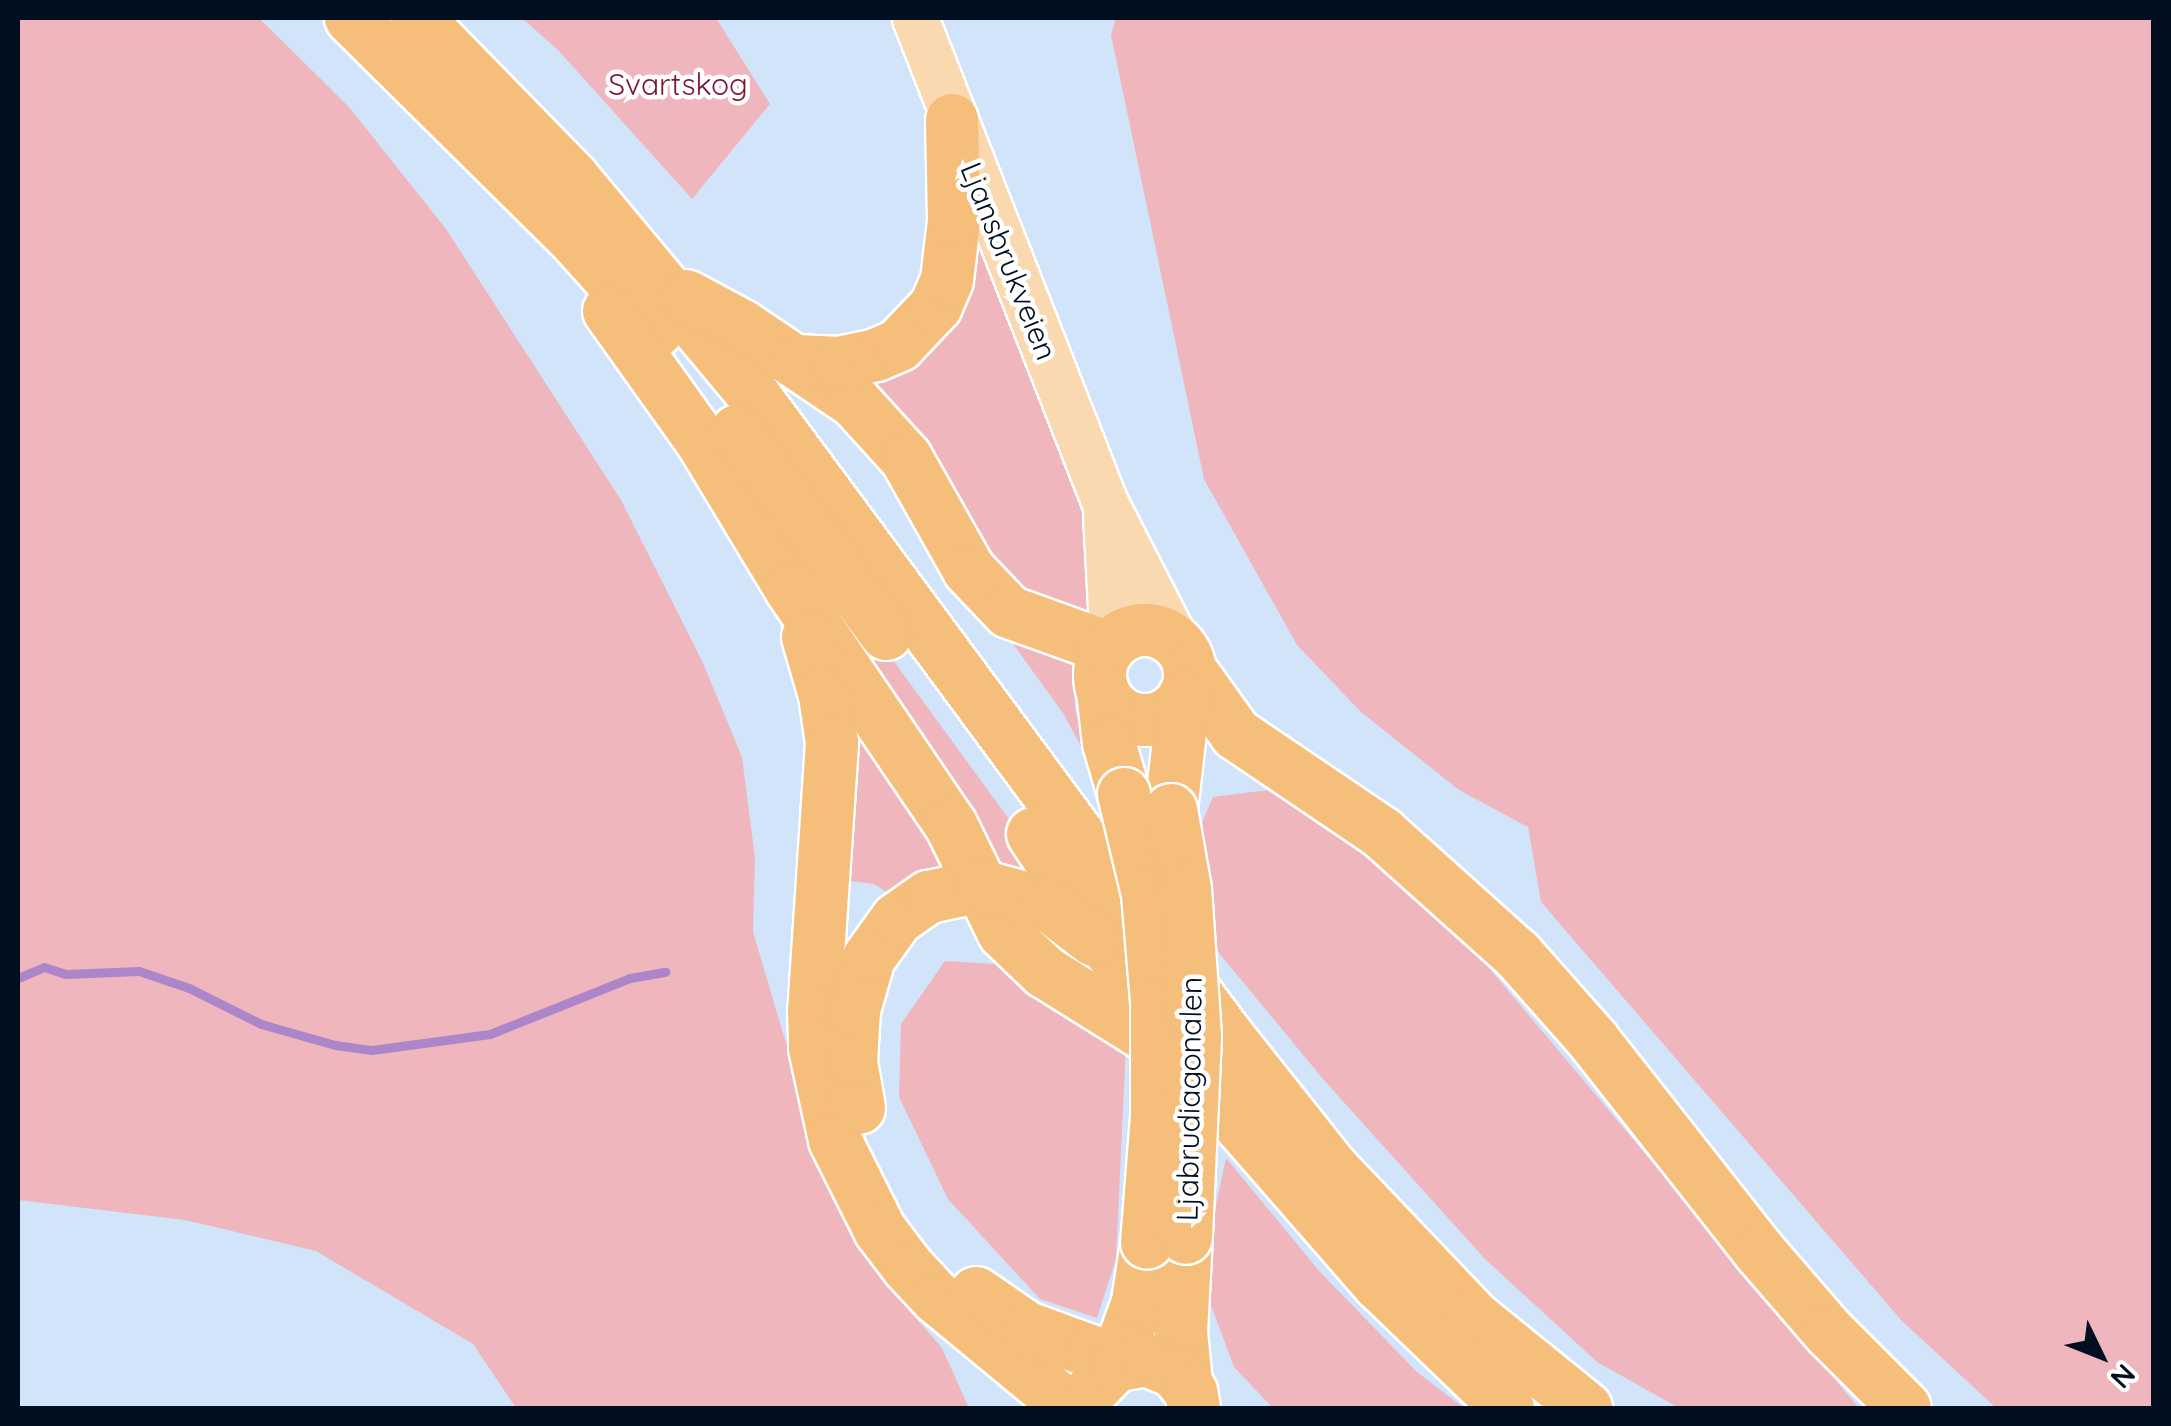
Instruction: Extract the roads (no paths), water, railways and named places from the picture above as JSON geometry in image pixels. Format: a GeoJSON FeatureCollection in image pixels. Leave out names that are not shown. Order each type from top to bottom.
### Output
{"type":"FeatureCollection","features":[{"type":"Feature","properties":{"kind":"highway"},"geometry":{"type":"LineString","coordinates":[[351,18],[617,284],[724,414],[1069,882],[1112,953],[1190,1061],[1344,1246],[1508,1408]]}},
{"type":"Feature","properties":{"kind":"highway"},"geometry":{"type":"LineString","coordinates":[[416,18],[573,178],[665,285],[816,476],[1225,1032],[1332,1168],[1448,1292],[1586,1408]]}},
{"type":"Feature","properties":{"kind":"highway"},"geometry":{"type":"LineString","coordinates":[[798,361],[840,364],[876,356],[899,344],[936,306],[947,280],[954,221],[952,120]]}},
{"type":"Feature","properties":{"kind":"highway"},"geometry":{"type":"LineString","coordinates":[[520,189],[694,430],[790,589],[951,824],[1004,933],[1023,956],[1190,1061]]}},
{"type":"Feature","properties":{"kind":"highway"},"geometry":{"type":"LineString","coordinates":[[665,285],[798,361],[855,402],[882,430],[926,490],[969,570],[1009,612],[1108,661]]}},
{"type":"Feature","properties":{"kind":"highway"},"geometry":{"type":"LineString","coordinates":[[790,589],[817,665],[832,743],[814,1011],[815,1048],[836,1140],[872,1216],[908,1267],[937,1298],[1070,1408]]}},
{"type":"Feature","properties":{"kind":"highway"},"geometry":{"type":"LineString","coordinates":[[1108,661],[1137,631],[1151,630],[1236,734],[1382,833],[1517,954],[1593,1040],[1794,1291],[1906,1408]]}},
{"type":"Feature","properties":{"kind":"highway"},"geometry":{"type":"LineString","coordinates":[[1108,661],[1118,711],[1142,720],[1167,715],[1183,670]]}},
{"type":"Feature","properties":{"kind":"highway","name":"Ljabrudiagonalen"},"geometry":{"type":"LineString","coordinates":[[1087,1408],[1092,1391],[1116,1366],[1138,1302],[1166,1240],[1194,1119],[1194,1000],[1184,889],[1148,802],[1109,744],[1108,661]]}},
{"type":"Feature","properties":{"kind":"highway","name":"Ljabrudiagonalen"},"geometry":{"type":"LineString","coordinates":[[1148,802],[1183,670]]}},
{"type":"Feature","properties":{"kind":"highway"},"geometry":{"type":"LineString","coordinates":[[1112,953],[1047,904],[980,886],[929,896],[896,919],[868,958],[854,1010],[854,1084],[862,1123],[883,1176],[932,1248],[976,1292],[1027,1328],[1090,1351],[1116,1366],[1146,1360],[1162,1363],[1190,1396]]}},
{"type":"Feature","properties":{"kind":"highway","name":"Ljabrudiagonalen"},"geometry":{"type":"LineString","coordinates":[[1166,1240],[1190,1396]]}},
{"type":"Feature","properties":{"kind":"main road","name":"Ljansbrukveien"},"geometry":{"type":"LineString","coordinates":[[915,18],[1105,503],[1183,670]]}},
{"type":"Feature","properties":{"kind":"main road","name":"Ljansbrukveien"},"geometry":{"type":"LineString","coordinates":[[1105,503],[1108,661]]}},
{"type":"Feature","properties":{"kind":"waterway"},"geometry":{"type":"LineString","coordinates":[[18,978],[44,967],[66,974],[139,971],[189,988],[261,1024],[335,1045],[372,1050],[490,1034],[630,978],[665,972]]}},
{"type":"Feature","properties":{"kind":"park label","name":"Svartskog"},"geometry":{"type":"Point","coordinates":[678,84]}}]}
